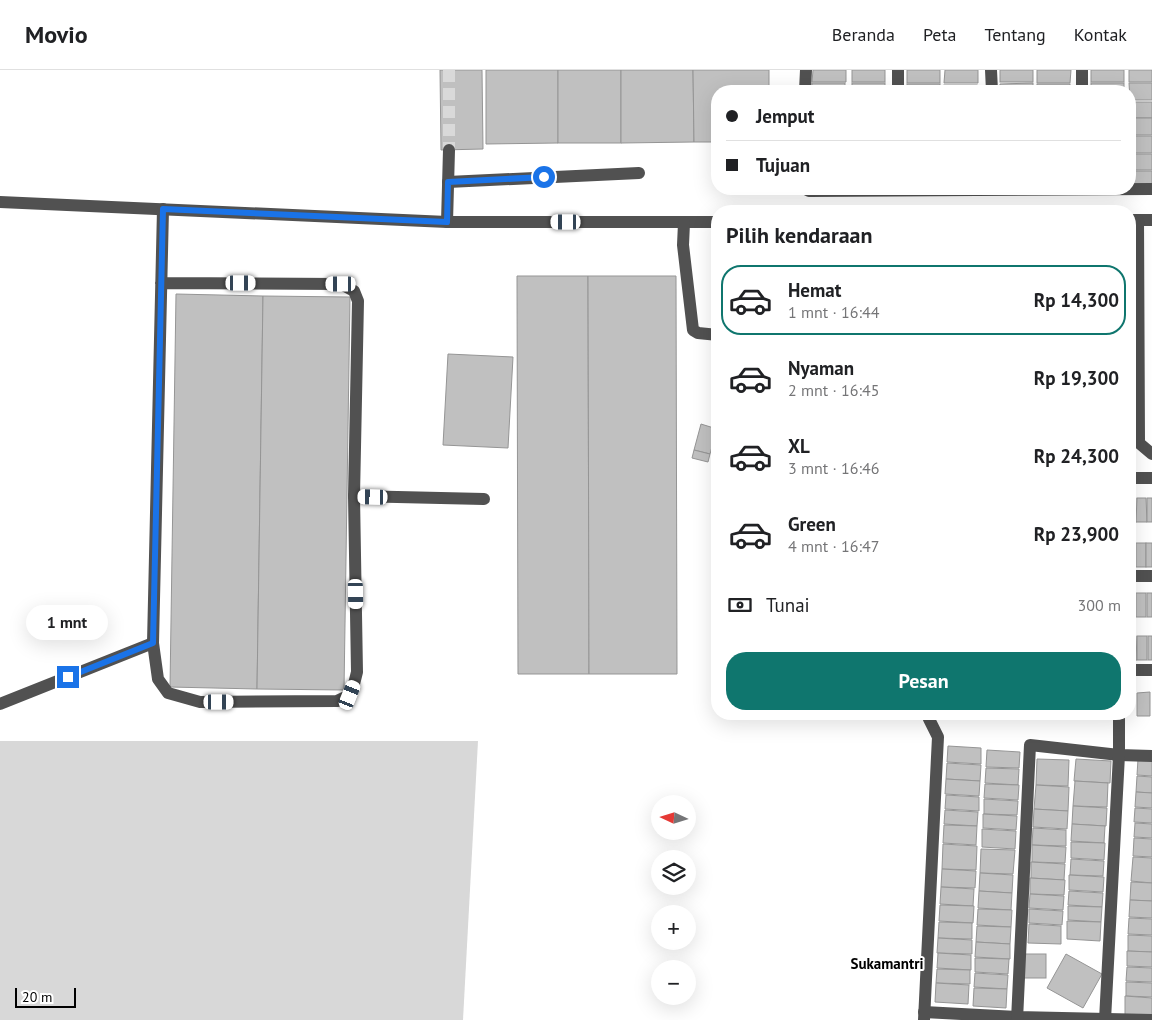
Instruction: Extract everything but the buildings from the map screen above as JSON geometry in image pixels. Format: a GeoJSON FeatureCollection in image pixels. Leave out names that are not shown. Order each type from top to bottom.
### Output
{"type":"FeatureCollection","features":[{"type":"Feature","properties":{"kind":"street"},"geometry":{"type":"LineString","coordinates":[[805,85],[806,70]]}},
{"type":"Feature","properties":{"kind":"street"},"geometry":{"type":"LineString","coordinates":[[898,70],[898,85]]}},
{"type":"Feature","properties":{"kind":"street"},"geometry":{"type":"LineString","coordinates":[[992,70],[992,85]]}},
{"type":"Feature","properties":{"kind":"street"},"geometry":{"type":"LineString","coordinates":[[1082,70],[1082,85]]}},
{"type":"Feature","properties":{"kind":"street"},"geometry":{"type":"LineString","coordinates":[[447,222],[449,150]]}},
{"type":"Feature","properties":{"kind":"street"},"geometry":{"type":"LineString","coordinates":[[448,182],[639,173]]}},
{"type":"Feature","properties":{"kind":"street"},"geometry":{"type":"LineString","coordinates":[[1136,190],[1152,190]]}},
{"type":"Feature","properties":{"kind":"street"},"geometry":{"type":"LineString","coordinates":[[0,202],[447,222],[711,222]]}},
{"type":"Feature","properties":{"kind":"street"},"geometry":{"type":"LineString","coordinates":[[161,283],[341,284],[354,291],[358,301],[354,496],[357,672],[350,695],[337,701],[200,702],[168,693],[158,679],[153,643],[161,283],[163,209]]}},
{"type":"Feature","properties":{"kind":"street"},"geometry":{"type":"LineString","coordinates":[[1136,220],[1152,220]]}},
{"type":"Feature","properties":{"kind":"street"},"geometry":{"type":"LineString","coordinates":[[684,223],[684,245],[693,330],[698,333],[711,334]]}},
{"type":"Feature","properties":{"kind":"street"},"geometry":{"type":"LineString","coordinates":[[1136,309],[1139,443],[1152,454]]}},
{"type":"Feature","properties":{"kind":"street"},"geometry":{"type":"LineString","coordinates":[[1136,478],[1152,478]]}},
{"type":"Feature","properties":{"kind":"street"},"geometry":{"type":"LineString","coordinates":[[354,496],[484,499]]}},
{"type":"Feature","properties":{"kind":"street"},"geometry":{"type":"LineString","coordinates":[[1136,576],[1152,576]]}},
{"type":"Feature","properties":{"kind":"street"},"geometry":{"type":"LineString","coordinates":[[0,704],[153,643]]}},
{"type":"Feature","properties":{"kind":"street"},"geometry":{"type":"LineString","coordinates":[[1136,670],[1152,670]]}},
{"type":"Feature","properties":{"kind":"street"},"geometry":{"type":"LineString","coordinates":[[930,720],[938,737],[924,1016],[1152,1020]]}},
{"type":"Feature","properties":{"kind":"street"},"geometry":{"type":"LineString","coordinates":[[1105,1020],[1119,754],[1119,720]]}},
{"type":"Feature","properties":{"kind":"street"},"geometry":{"type":"LineString","coordinates":[[1017,1019],[1030,745],[1152,756]]}},
{"type":"Feature","properties":{"kind":"shaded area"},"geometry":{"type":"Polygon","coordinates":[[[0,741],[478,741],[463,1020],[0,1020],[0,741]]]}},
{"type":"Feature","properties":{"kind":"tunnel"},"geometry":{"type":"LineString","coordinates":[[449,70],[449,150]]}},
{"type":"Feature","properties":{"kind":"district","name":"Sukamantri"},"geometry":{"type":"Point","coordinates":[887,963]}},
{"type":"Feature","properties":{"kind":"route"},"geometry":{"type":"LineString","coordinates":[[68,677],[153,643],[163,209],[447,222],[448,182],[544,177]]}}]}
